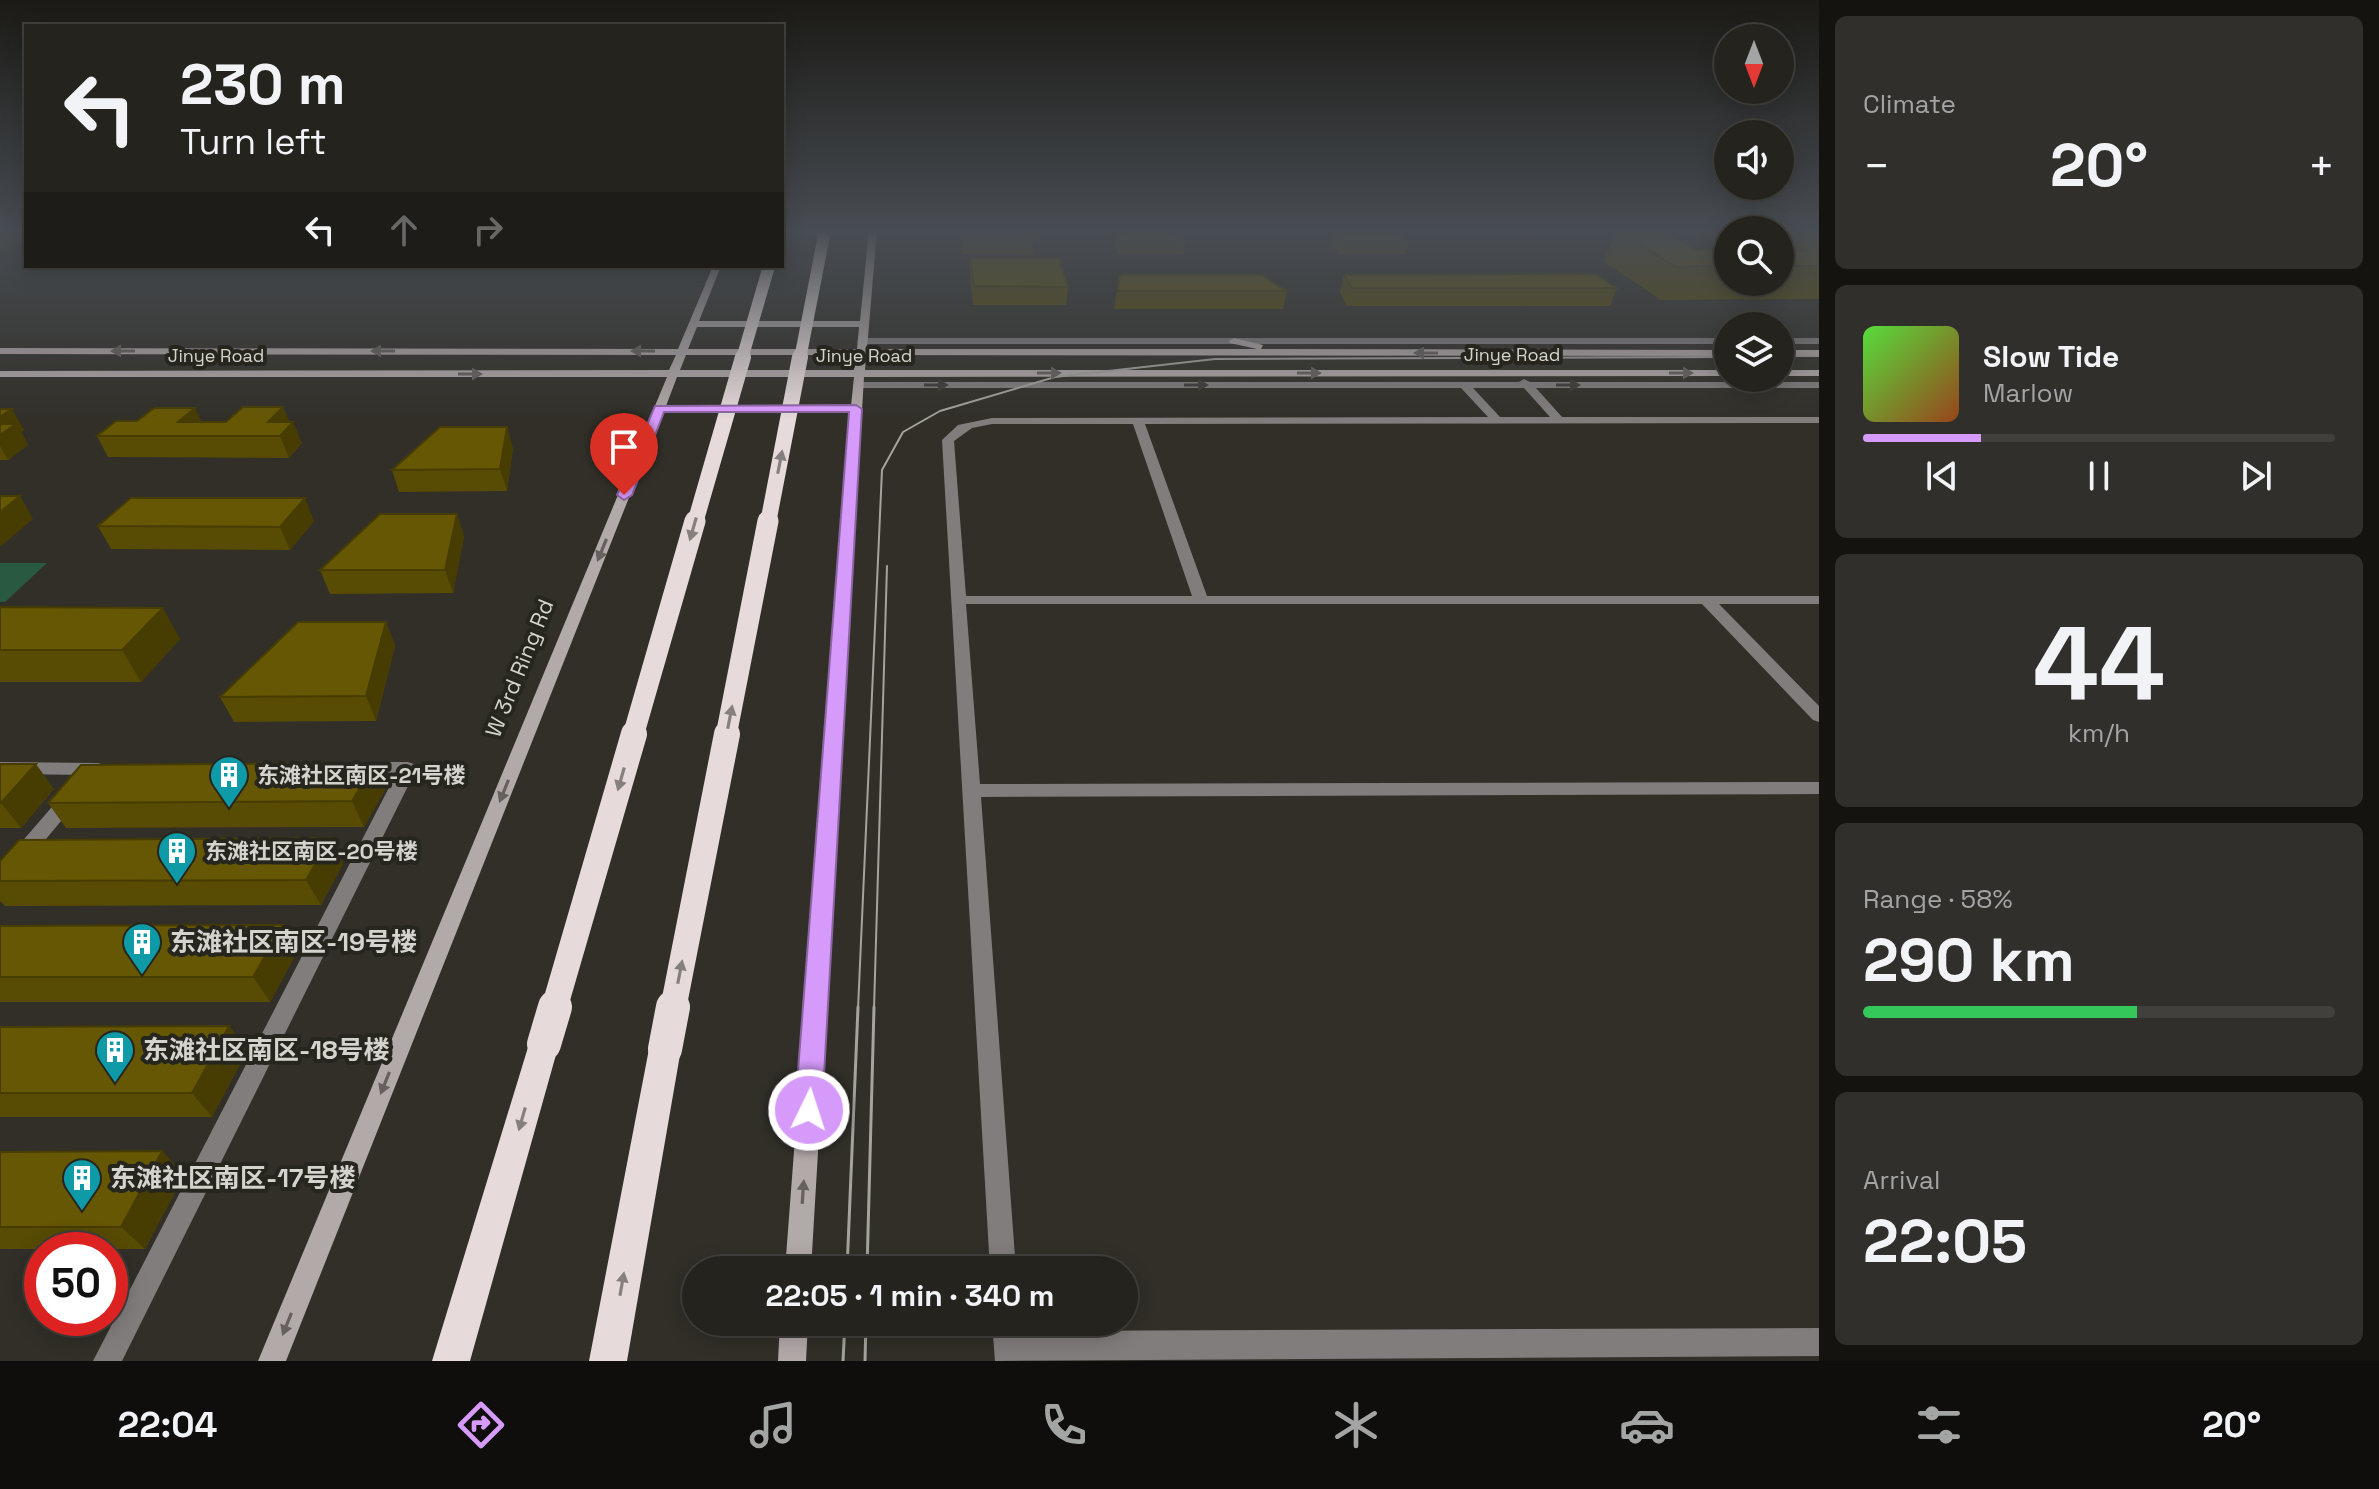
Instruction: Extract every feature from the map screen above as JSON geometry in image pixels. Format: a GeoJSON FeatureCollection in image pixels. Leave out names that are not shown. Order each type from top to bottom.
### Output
{"type":"FeatureCollection","features":[{"type":"Feature","properties":{"kind":"highway"},"geometry":{"type":"LineString","coordinates":[[451,1361],[761,294]]}},
{"type":"Feature","properties":{"kind":"highway"},"geometry":{"type":"LineString","coordinates":[[608,1361],[665,1049],[813,294]]}},
{"type":"Feature","properties":{"kind":"main road","name":"W 3rd Ring Rd"},"geometry":{"type":"LineString","coordinates":[[272,1361],[706,294]]}},
{"type":"Feature","properties":{"kind":"main road"},"geometry":{"type":"LineString","coordinates":[[799,1256],[858,379],[867,294]]}},
{"type":"Feature","properties":{"kind":"main road"},"geometry":{"type":"LineString","coordinates":[[694,324],[862,339]]}},
{"type":"Feature","properties":{"kind":"main road","name":"Jinye Road"},"geometry":{"type":"LineString","coordinates":[[0,351],[683,351],[862,339],[1288,353],[1714,353]]}},
{"type":"Feature","properties":{"kind":"main road"},"geometry":{"type":"LineString","coordinates":[[1234,341],[1288,353]]}},
{"type":"Feature","properties":{"kind":"main road"},"geometry":{"type":"LineString","coordinates":[[1794,353],[1819,353]]}},
{"type":"Feature","properties":{"kind":"main road","name":"Jinye Road"},"geometry":{"type":"LineString","coordinates":[[0,374],[674,374],[858,379],[1434,373],[1525,379],[1714,373]]}},
{"type":"Feature","properties":{"kind":"main road"},"geometry":{"type":"LineString","coordinates":[[1794,373],[1819,373]]}},
{"type":"Feature","properties":{"kind":"main road"},"geometry":{"type":"LineString","coordinates":[[660,409],[856,409]]}},
{"type":"Feature","properties":{"kind":"main road"},"geometry":{"type":"LineString","coordinates":[[792,1361],[793,1336]]}},
{"type":"Feature","properties":{"kind":"street","name":"Jinye Road"},"geometry":{"type":"LineString","coordinates":[[862,339],[1714,341]]}},
{"type":"Feature","properties":{"kind":"street"},"geometry":{"type":"LineString","coordinates":[[1794,341],[1819,341]]}},
{"type":"Feature","properties":{"kind":"street"},"geometry":{"type":"LineString","coordinates":[[1434,373],[1465,385],[1498,421]]}},
{"type":"Feature","properties":{"kind":"street","name":"Jinye Road"},"geometry":{"type":"LineString","coordinates":[[858,379],[1465,385],[1525,379],[1819,385]]}},
{"type":"Feature","properties":{"kind":"street"},"geometry":{"type":"LineString","coordinates":[[1525,379],[1560,421]]}},
{"type":"Feature","properties":{"kind":"street"},"geometry":{"type":"LineString","coordinates":[[1002,1256],[948,440],[955,432],[971,423],[992,421],[1819,420]]}},
{"type":"Feature","properties":{"kind":"street"},"geometry":{"type":"LineString","coordinates":[[1138,421],[1201,600]]}},
{"type":"Feature","properties":{"kind":"street"},"geometry":{"type":"LineString","coordinates":[[959,600],[1819,600]]}},
{"type":"Feature","properties":{"kind":"street"},"geometry":{"type":"LineString","coordinates":[[1706,600],[1819,716]]}},
{"type":"Feature","properties":{"kind":"street"},"geometry":{"type":"LineString","coordinates":[[0,768],[102,769],[0,881]]}},
{"type":"Feature","properties":{"kind":"street"},"geometry":{"type":"LineString","coordinates":[[107,1361],[408,768],[345,768]]}},
{"type":"Feature","properties":{"kind":"street"},"geometry":{"type":"LineString","coordinates":[[971,791],[1819,788]]}},
{"type":"Feature","properties":{"kind":"street"},"geometry":{"type":"LineString","coordinates":[[1008,1343],[1819,1342]]}},
{"type":"Feature","properties":{"kind":"green space"},"geometry":{"type":"Polygon","coordinates":[[[0,563],[47,563],[5,602],[0,602],[0,563]]]}},
{"type":"Feature","properties":{"kind":"building"},"geometry":{"type":"Polygon","coordinates":[[[243,407],[283,407],[268,422],[293,422],[280,436],[97,436],[116,421],[137,421],[154,408],[195,408],[178,422],[226,422],[243,407]]]}},
{"type":"Feature","properties":{"kind":"building"},"geometry":{"type":"Polygon","coordinates":[[[0,409],[12,409],[0,417],[0,409]]]}},
{"type":"Feature","properties":{"kind":"building"},"geometry":{"type":"Polygon","coordinates":[[[0,424],[16,424],[0,435],[0,424]]]}},
{"type":"Feature","properties":{"kind":"building"},"geometry":{"type":"Polygon","coordinates":[[[440,427],[507,427],[500,469],[392,470],[440,427]]]}},
{"type":"Feature","properties":{"kind":"building"},"geometry":{"type":"Polygon","coordinates":[[[0,496],[20,496],[0,512],[0,496]]]}},
{"type":"Feature","properties":{"kind":"building"},"geometry":{"type":"Polygon","coordinates":[[[131,498],[305,498],[280,527],[98,526],[131,498]]]}},
{"type":"Feature","properties":{"kind":"building"},"geometry":{"type":"Polygon","coordinates":[[[380,514],[457,514],[445,570],[320,570],[380,514]]]}},
{"type":"Feature","properties":{"kind":"building"},"geometry":{"type":"Polygon","coordinates":[[[0,607],[163,608],[122,650],[0,650],[0,607]]]}},
{"type":"Feature","properties":{"kind":"building"},"geometry":{"type":"Polygon","coordinates":[[[298,622],[386,622],[366,696],[220,697],[298,622]]]}},
{"type":"Feature","properties":{"kind":"building"},"geometry":{"type":"Polygon","coordinates":[[[375,763],[352,801],[48,803],[81,765],[375,763]]]}},
{"type":"Feature","properties":{"kind":"building"},"geometry":{"type":"Polygon","coordinates":[[[0,764],[36,764],[1,803],[0,803],[0,764]]]}},
{"type":"Feature","properties":{"kind":"building"},"geometry":{"type":"Polygon","coordinates":[[[330,838],[306,880],[0,881],[0,861],[19,840],[330,838]]]}},
{"type":"Feature","properties":{"kind":"building"},"geometry":{"type":"Polygon","coordinates":[[[283,925],[253,977],[0,977],[0,926],[283,925]]]}},
{"type":"Feature","properties":{"kind":"building"},"geometry":{"type":"Polygon","coordinates":[[[229,1026],[192,1093],[0,1093],[0,1027],[229,1026]]]}},
{"type":"Feature","properties":{"kind":"building"},"geometry":{"type":"Polygon","coordinates":[[[162,1151],[121,1227],[0,1227],[0,1152],[162,1151]]]}},
{"type":"Feature","properties":{"kind":"tram line"},"geometry":{"type":"LineString","coordinates":[[1794,356],[1819,356]]}},
{"type":"Feature","properties":{"kind":"tram line"},"geometry":{"type":"LineString","coordinates":[[858,1009],[882,470],[903,432],[940,411],[1055,377],[1215,359],[1714,357]]}},
{"type":"Feature","properties":{"kind":"tram line"},"geometry":{"type":"LineString","coordinates":[[874,1009],[887,566]]}},
{"type":"Feature","properties":{"kind":"tram line"},"geometry":{"type":"LineString","coordinates":[[848,1256],[858,1007]]}},
{"type":"Feature","properties":{"kind":"tram line"},"geometry":{"type":"LineString","coordinates":[[867,1256],[874,1007]]}},
{"type":"Feature","properties":{"kind":"tram line"},"geometry":{"type":"LineString","coordinates":[[843,1361],[844,1336]]}},
{"type":"Feature","properties":{"kind":"tram line"},"geometry":{"type":"LineString","coordinates":[[865,1361],[866,1336]]}},
{"type":"Feature","properties":{"kind":"place","name":"东滩社区南区-21号楼"},"geometry":{"type":"Point","coordinates":[229,809]}},
{"type":"Feature","properties":{"kind":"place","name":"东滩社区南区-20号楼"},"geometry":{"type":"Point","coordinates":[177,885]}},
{"type":"Feature","properties":{"kind":"place","name":"东滩社区南区-19号楼"},"geometry":{"type":"Point","coordinates":[142,976]}},
{"type":"Feature","properties":{"kind":"place","name":"东滩社区南区-18号楼"},"geometry":{"type":"Point","coordinates":[115,1084]}},
{"type":"Feature","properties":{"kind":"place","name":"东滩社区南区-17号楼"},"geometry":{"type":"Point","coordinates":[82,1212]}},
{"type":"Feature","properties":{"kind":"route"},"geometry":{"type":"LineString","coordinates":[[624,495],[660,409],[856,409],[809,1110]]}}]}
